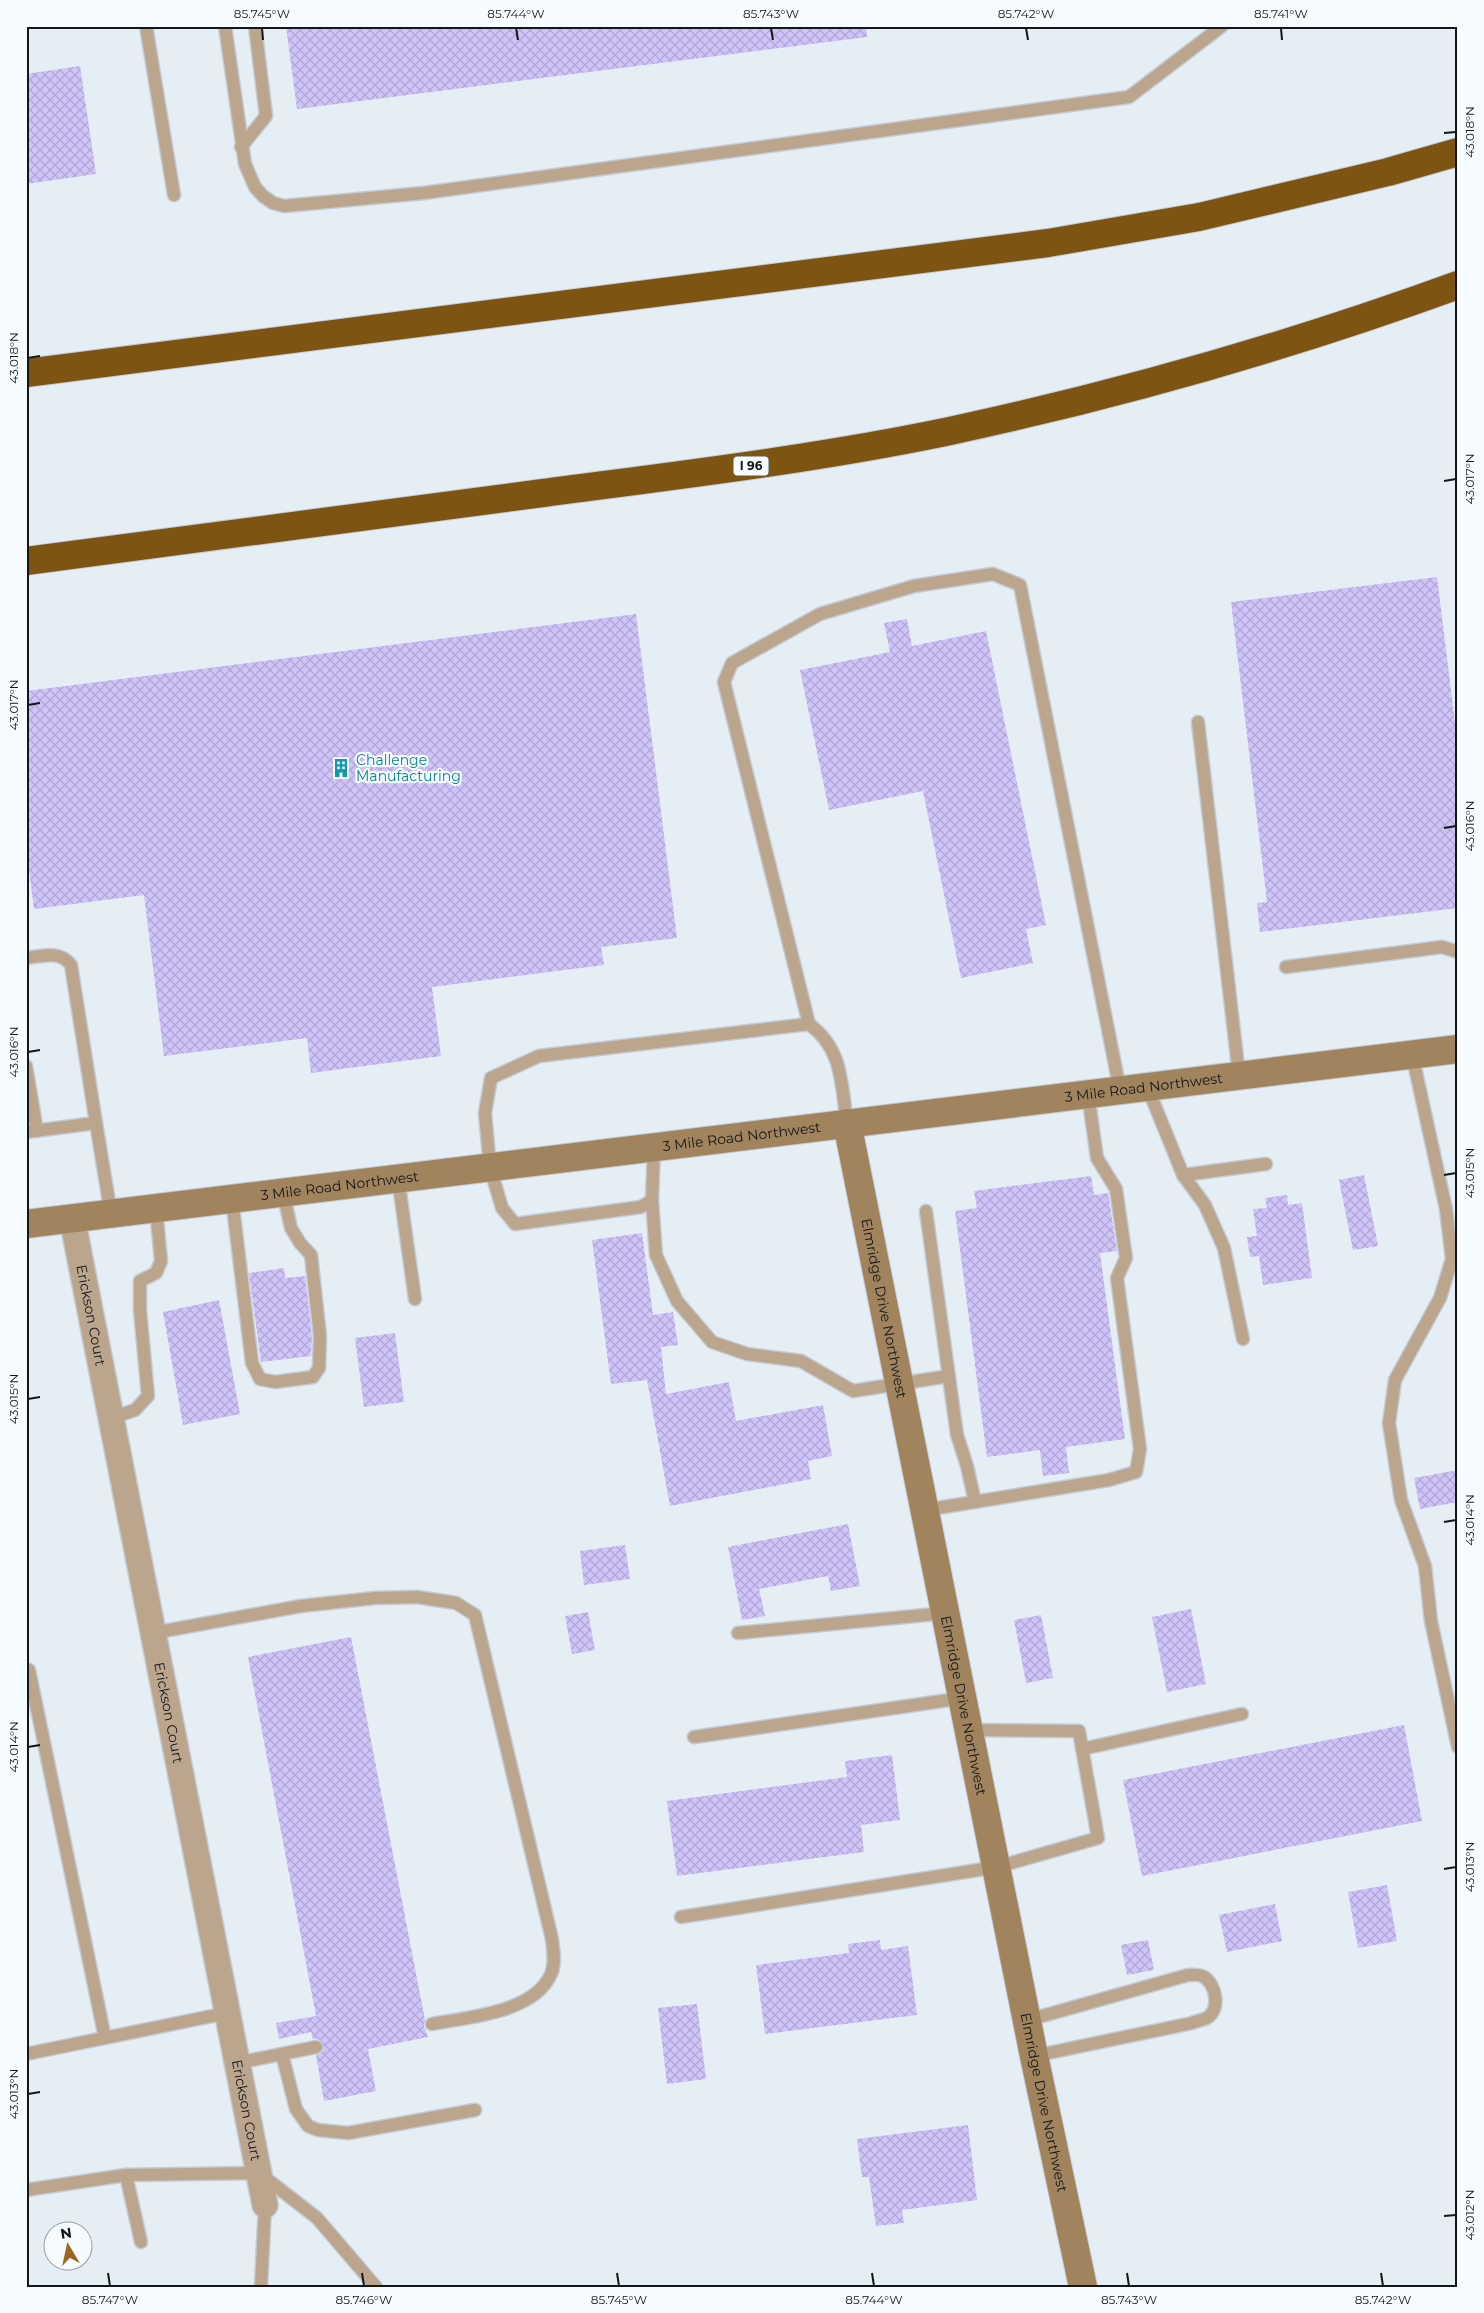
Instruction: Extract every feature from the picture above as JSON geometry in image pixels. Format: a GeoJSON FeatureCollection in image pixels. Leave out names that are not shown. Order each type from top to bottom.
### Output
{"type":"FeatureCollection","features":[{"type":"Feature","properties":{"kind":"highway"},"geometry":{"type":"LineString","coordinates":[[26,373],[1048,244],[1199,217],[1388,172],[1458,152]]}},
{"type":"Feature","properties":{"kind":"highway","name":"I 96"},"geometry":{"type":"LineString","coordinates":[[26,561],[787,461],[948,431],[1042,410],[1219,363],[1329,330],[1458,285]]}},
{"type":"Feature","properties":{"kind":"main road","name":"3 Mile Road Northwest"},"geometry":{"type":"LineString","coordinates":[[26,1224],[1458,1049]]}},
{"type":"Feature","properties":{"kind":"main road","name":"Elmridge Drive Northwest"},"geometry":{"type":"LineString","coordinates":[[847,1123],[1034,2056],[1083,2287]]}},
{"type":"Feature","properties":{"kind":"street","name":"Erickson Court"},"geometry":{"type":"LineString","coordinates":[[72,1218],[265,2205]]}},
{"type":"Feature","properties":{"kind":"lane"},"geometry":{"type":"LineString","coordinates":[[146,26],[174,195]]}},
{"type":"Feature","properties":{"kind":"lane"},"geometry":{"type":"LineString","coordinates":[[225,26],[241,147],[249,176],[255,187],[273,203],[284,206],[424,193],[1129,97],[1222,26]]}},
{"type":"Feature","properties":{"kind":"lane"},"geometry":{"type":"LineString","coordinates":[[241,147],[266,116],[255,26]]}},
{"type":"Feature","properties":{"kind":"lane"},"geometry":{"type":"LineString","coordinates":[[808,1024],[724,682],[732,663],[754,649],[820,614],[914,586],[993,574],[1020,585],[1120,1090]]}},
{"type":"Feature","properties":{"kind":"lane"},"geometry":{"type":"LineString","coordinates":[[1198,722],[1239,1075]]}},
{"type":"Feature","properties":{"kind":"lane"},"geometry":{"type":"LineString","coordinates":[[1286,967],[1442,947],[1458,952]]}},
{"type":"Feature","properties":{"kind":"lane"},"geometry":{"type":"LineString","coordinates":[[26,958],[57,955],[66,958],[71,965],[111,1214]]}},
{"type":"Feature","properties":{"kind":"lane"},"geometry":{"type":"LineString","coordinates":[[652,1200],[641,1207],[515,1224],[502,1208],[490,1167],[485,1113],[491,1078],[539,1056],[808,1024],[822,1033],[837,1058],[847,1123]]}},
{"type":"Feature","properties":{"kind":"lane"},"geometry":{"type":"LineString","coordinates":[[1412,1054],[1446,1209],[1452,1259],[1440,1298],[1395,1380],[1389,1423],[1401,1500],[1425,1566],[1431,1621],[1458,1747]]}},
{"type":"Feature","properties":{"kind":"lane"},"geometry":{"type":"LineString","coordinates":[[26,1066],[32,1132],[96,1123]]}},
{"type":"Feature","properties":{"kind":"lane"},"geometry":{"type":"LineString","coordinates":[[1147,1086],[1183,1175],[1205,1205],[1224,1248],[1243,1339]]}},
{"type":"Feature","properties":{"kind":"lane"},"geometry":{"type":"LineString","coordinates":[[925,1510],[1109,1480],[1136,1472],[1140,1449],[1117,1278],[1126,1258],[1116,1190],[1097,1158],[1088,1094]]}},
{"type":"Feature","properties":{"kind":"lane"},"geometry":{"type":"LineString","coordinates":[[654,1147],[652,1200],[656,1255],[677,1301],[712,1342],[747,1354],[801,1361],[853,1391],[900,1382],[949,1376]]}},
{"type":"Feature","properties":{"kind":"lane"},"geometry":{"type":"LineString","coordinates":[[1183,1175],[1266,1164]]}},
{"type":"Feature","properties":{"kind":"lane"},"geometry":{"type":"LineString","coordinates":[[398,1178],[415,1299]]}},
{"type":"Feature","properties":{"kind":"lane"},"geometry":{"type":"LineString","coordinates":[[232,1198],[252,1363],[260,1378],[275,1382],[313,1377],[320,1368],[320,1336],[310,1255],[291,1228],[283,1192]]}},
{"type":"Feature","properties":{"kind":"lane"},"geometry":{"type":"LineString","coordinates":[[111,1418],[135,1410],[148,1396],[140,1310],[140,1281],[156,1273],[162,1262],[156,1208]]}},
{"type":"Feature","properties":{"kind":"lane"},"geometry":{"type":"LineString","coordinates":[[926,1211],[957,1435],[967,1466],[975,1502]]}},
{"type":"Feature","properties":{"kind":"lane"},"geometry":{"type":"LineString","coordinates":[[153,1633],[301,1606],[375,1598],[417,1597],[456,1603],[475,1614],[552,1939],[554,1957],[552,1973],[542,1989],[523,2002],[494,2011],[432,2024]]}},
{"type":"Feature","properties":{"kind":"lane"},"geometry":{"type":"LineString","coordinates":[[738,1633],[946,1612]]}},
{"type":"Feature","properties":{"kind":"lane"},"geometry":{"type":"LineString","coordinates":[[29,1670],[105,2038]]}},
{"type":"Feature","properties":{"kind":"lane"},"geometry":{"type":"LineString","coordinates":[[694,1737],[963,1698]]}},
{"type":"Feature","properties":{"kind":"lane"},"geometry":{"type":"LineString","coordinates":[[1082,1749],[1242,1714]]}},
{"type":"Feature","properties":{"kind":"lane"},"geometry":{"type":"LineString","coordinates":[[681,1917],[997,1867],[1098,1838],[1079,1731],[969,1730]]}},
{"type":"Feature","properties":{"kind":"lane"},"geometry":{"type":"LineString","coordinates":[[1028,2020],[1188,1975],[1202,1975],[1212,1984],[1216,1998],[1214,2010],[1207,2018],[1192,2023],[1034,2056]]}},
{"type":"Feature","properties":{"kind":"lane"},"geometry":{"type":"LineString","coordinates":[[26,2054],[228,2013]]}},
{"type":"Feature","properties":{"kind":"lane"},"geometry":{"type":"LineString","coordinates":[[237,2063],[316,2047]]}},
{"type":"Feature","properties":{"kind":"lane"},"geometry":{"type":"LineString","coordinates":[[282,2054],[296,2110],[308,2126],[318,2130],[348,2134],[475,2110]]}},
{"type":"Feature","properties":{"kind":"lane"},"geometry":{"type":"LineString","coordinates":[[26,2190],[126,2175],[259,2173],[317,2218],[376,2287]]}},
{"type":"Feature","properties":{"kind":"lane"},"geometry":{"type":"LineString","coordinates":[[126,2175],[140,2242]]}},
{"type":"Feature","properties":{"kind":"lane"},"geometry":{"type":"LineString","coordinates":[[261,2287],[265,2205]]}},
{"type":"Feature","properties":{"kind":"building"},"geometry":{"type":"Polygon","coordinates":[[[286,26],[866,26],[867,37],[297,109],[286,26]]]}},
{"type":"Feature","properties":{"kind":"building"},"geometry":{"type":"Polygon","coordinates":[[[80,66],[96,174],[26,184],[26,74],[80,66]]]}},
{"type":"Feature","properties":{"kind":"building"},"geometry":{"type":"Polygon","coordinates":[[[1437,577],[1458,747],[1458,908],[1260,932],[1257,903],[1267,902],[1231,602],[1437,577]]]}},
{"type":"Feature","properties":{"kind":"building","name":"Challenge Manufacturing"},"geometry":{"type":"Polygon","coordinates":[[[636,614],[677,938],[601,947],[604,965],[432,987],[441,1056],[311,1073],[307,1038],[164,1056],[144,895],[34,909],[26,846],[26,691],[636,614]]]}},
{"type":"Feature","properties":{"kind":"building"},"geometry":{"type":"Polygon","coordinates":[[[907,619],[912,646],[986,631],[1046,925],[1026,929],[1033,963],[961,978],[923,791],[829,810],[800,670],[890,652],[884,623],[907,619]]]}},
{"type":"Feature","properties":{"kind":"building"},"geometry":{"type":"Polygon","coordinates":[[[1364,1175],[1378,1246],[1353,1250],[1339,1180],[1364,1175]]]}},
{"type":"Feature","properties":{"kind":"building"},"geometry":{"type":"Polygon","coordinates":[[[1091,1176],[1094,1195],[1108,1193],[1117,1251],[1100,1253],[1125,1439],[1066,1447],[1069,1473],[1043,1476],[1040,1450],[987,1457],[955,1211],[977,1208],[974,1191],[1091,1176]]]}},
{"type":"Feature","properties":{"kind":"building"},"geometry":{"type":"Polygon","coordinates":[[[1287,1195],[1288,1205],[1302,1203],[1312,1278],[1263,1285],[1259,1256],[1250,1257],[1247,1237],[1257,1236],[1253,1209],[1267,1208],[1265,1198],[1287,1195]]]}},
{"type":"Feature","properties":{"kind":"building"},"geometry":{"type":"Polygon","coordinates":[[[642,1233],[653,1315],[673,1312],[678,1345],[661,1347],[666,1394],[729,1382],[736,1421],[823,1405],[832,1456],[808,1461],[811,1479],[670,1506],[647,1380],[611,1384],[592,1240],[642,1233]]]}},
{"type":"Feature","properties":{"kind":"building"},"geometry":{"type":"Polygon","coordinates":[[[284,1268],[285,1278],[305,1276],[312,1336],[311,1356],[261,1362],[249,1273],[284,1268]]]}},
{"type":"Feature","properties":{"kind":"building"},"geometry":{"type":"Polygon","coordinates":[[[219,1300],[240,1414],[183,1425],[163,1312],[219,1300]]]}},
{"type":"Feature","properties":{"kind":"building"},"geometry":{"type":"Polygon","coordinates":[[[395,1333],[404,1402],[364,1407],[355,1338],[395,1333]]]}},
{"type":"Feature","properties":{"kind":"building"},"geometry":{"type":"Polygon","coordinates":[[[1458,1470],[1458,1502],[1420,1509],[1414,1478],[1458,1470]]]}},
{"type":"Feature","properties":{"kind":"building"},"geometry":{"type":"Polygon","coordinates":[[[848,1524],[860,1586],[831,1591],[828,1576],[759,1589],[765,1616],[742,1620],[728,1547],[848,1524]]]}},
{"type":"Feature","properties":{"kind":"building"},"geometry":{"type":"Polygon","coordinates":[[[625,1545],[630,1579],[584,1585],[580,1551],[625,1545]]]}},
{"type":"Feature","properties":{"kind":"building"},"geometry":{"type":"Polygon","coordinates":[[[1191,1609],[1206,1684],[1167,1692],[1152,1617],[1191,1609]]]}},
{"type":"Feature","properties":{"kind":"building"},"geometry":{"type":"Polygon","coordinates":[[[588,1612],[595,1650],[572,1654],[565,1616],[588,1612]]]}},
{"type":"Feature","properties":{"kind":"building"},"geometry":{"type":"Polygon","coordinates":[[[1041,1615],[1053,1678],[1026,1683],[1014,1620],[1041,1615]]]}},
{"type":"Feature","properties":{"kind":"building"},"geometry":{"type":"Polygon","coordinates":[[[351,1637],[425,2020],[424,2026],[428,2037],[368,2049],[376,2091],[324,2101],[316,2055],[323,2050],[322,2042],[318,2039],[313,2039],[311,2032],[279,2039],[276,2023],[316,2016],[248,1657],[351,1637]]]}},
{"type":"Feature","properties":{"kind":"building"},"geometry":{"type":"Polygon","coordinates":[[[1404,1725],[1422,1821],[1142,1876],[1123,1780],[1404,1725]]]}},
{"type":"Feature","properties":{"kind":"building"},"geometry":{"type":"Polygon","coordinates":[[[892,1755],[900,1820],[861,1825],[864,1852],[677,1876],[667,1801],[847,1777],[845,1761],[892,1755]]]}},
{"type":"Feature","properties":{"kind":"building"},"geometry":{"type":"Polygon","coordinates":[[[1387,1885],[1397,1941],[1358,1948],[1348,1892],[1387,1885]]]}},
{"type":"Feature","properties":{"kind":"building"},"geometry":{"type":"Polygon","coordinates":[[[1275,1904],[1282,1941],[1227,1952],[1219,1915],[1275,1904]]]}},
{"type":"Feature","properties":{"kind":"building"},"geometry":{"type":"Polygon","coordinates":[[[880,1940],[881,1950],[908,1946],[917,2015],[765,2034],[756,1965],[849,1953],[848,1944],[880,1940]]]}},
{"type":"Feature","properties":{"kind":"building"},"geometry":{"type":"Polygon","coordinates":[[[1148,1940],[1154,1970],[1127,1975],[1121,1945],[1148,1940]]]}},
{"type":"Feature","properties":{"kind":"building"},"geometry":{"type":"Polygon","coordinates":[[[697,2004],[706,2079],[667,2084],[658,2008],[697,2004]]]}},
{"type":"Feature","properties":{"kind":"building"},"geometry":{"type":"Polygon","coordinates":[[[968,2125],[977,2200],[902,2210],[904,2223],[876,2226],[869,2177],[862,2177],[857,2139],[968,2125]]]}},
{"type":"Feature","properties":{"kind":"place","name":"Challenge Manufacturing"},"geometry":{"type":"Point","coordinates":[341,768]}}]}
